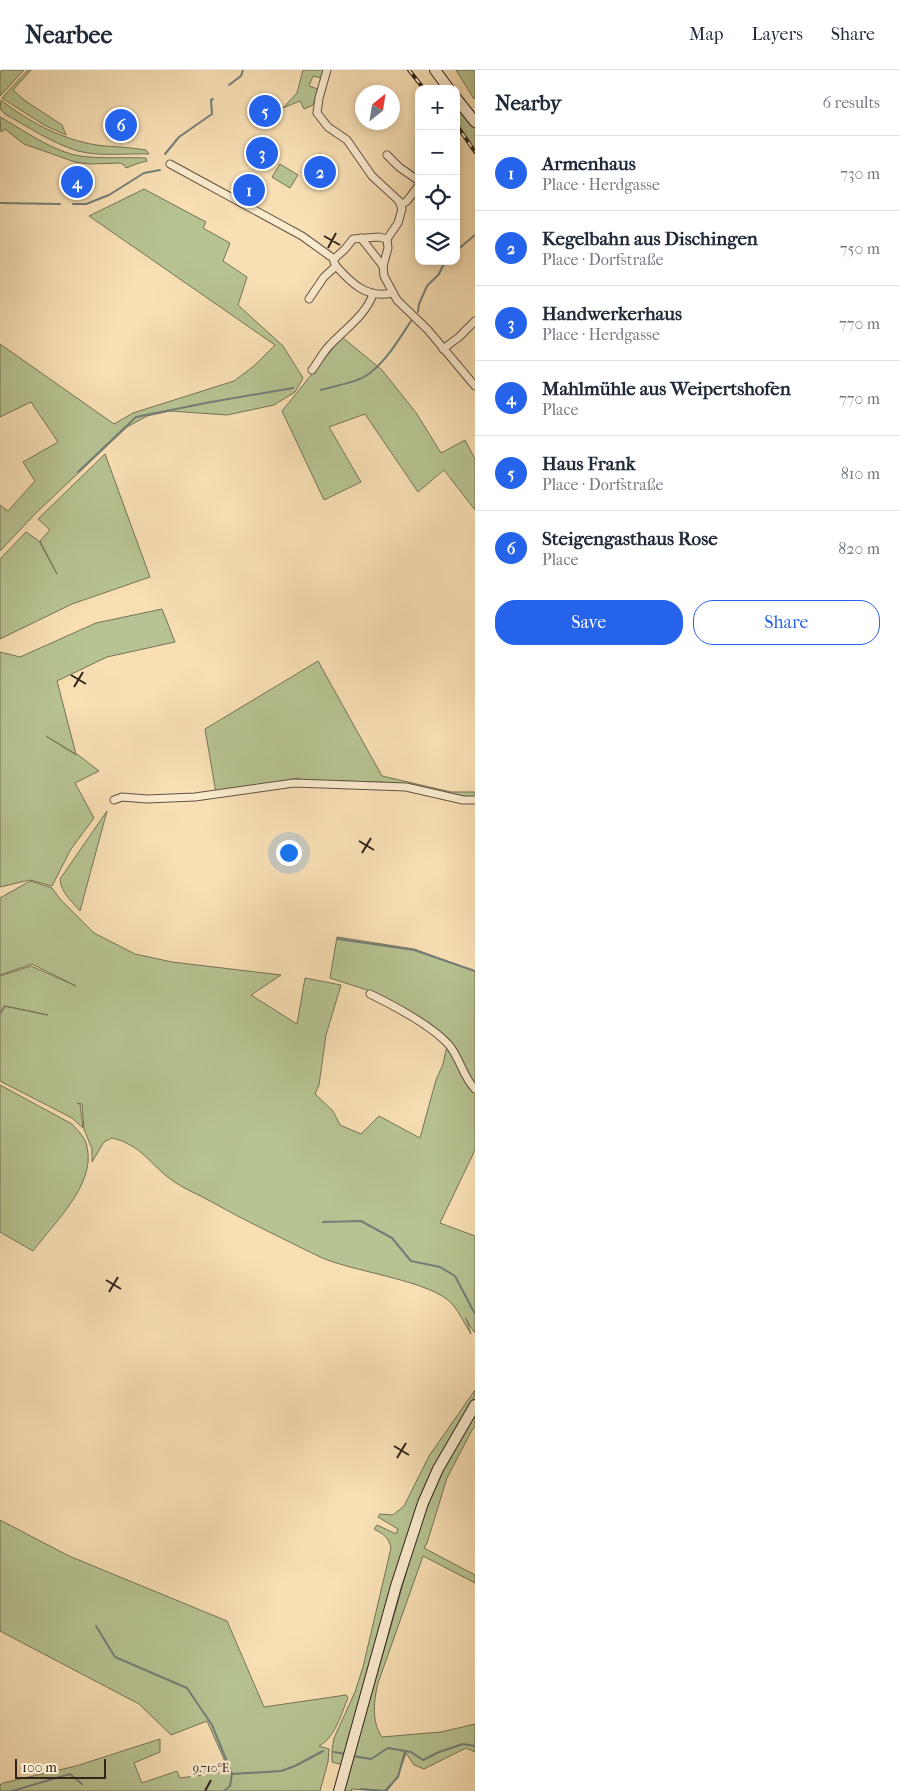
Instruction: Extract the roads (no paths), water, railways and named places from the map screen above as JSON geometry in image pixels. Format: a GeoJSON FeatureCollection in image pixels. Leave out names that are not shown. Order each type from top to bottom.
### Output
{"type":"FeatureCollection","features":[{"type":"Feature","properties":{"kind":"main road"},"geometry":{"type":"LineString","coordinates":[[435,70],[446,85]]}},
{"type":"Feature","properties":{"kind":"main road"},"geometry":{"type":"LineString","coordinates":[[460,103],[475,122]]}},
{"type":"Feature","properties":{"kind":"main road"},"geometry":{"type":"LineString","coordinates":[[340,1786],[396,1586],[423,1503],[438,1469],[475,1405]]}},
{"type":"Feature","properties":{"kind":"street"},"geometry":{"type":"LineString","coordinates":[[327,70],[317,113],[328,126],[348,140],[376,182],[401,205],[402,214],[387,239],[388,248],[383,266],[384,276],[392,293],[428,330],[475,386]]}},
{"type":"Feature","properties":{"kind":"street"},"geometry":{"type":"LineString","coordinates":[[387,155],[399,167],[415,178]]}},
{"type":"Feature","properties":{"kind":"street"},"geometry":{"type":"LineString","coordinates":[[170,164],[302,236],[335,263],[360,290],[373,294],[392,293]]}},
{"type":"Feature","properties":{"kind":"street"},"geometry":{"type":"LineString","coordinates":[[401,205],[407,201],[415,190]]}},
{"type":"Feature","properties":{"kind":"street"},"geometry":{"type":"LineString","coordinates":[[309,299],[352,240],[379,237],[387,239]]}},
{"type":"Feature","properties":{"kind":"street"},"geometry":{"type":"LineString","coordinates":[[361,238],[383,266]]}},
{"type":"Feature","properties":{"kind":"street"},"geometry":{"type":"LineString","coordinates":[[312,370],[330,345],[371,301],[373,294]]}},
{"type":"Feature","properties":{"kind":"street"},"geometry":{"type":"LineString","coordinates":[[443,349],[459,337],[475,321]]}},
{"type":"Feature","properties":{"kind":"street"},"geometry":{"type":"LineString","coordinates":[[114,800],[122,797],[195,797],[294,783],[406,787],[463,800],[475,800]]}},
{"type":"Feature","properties":{"kind":"street"},"geometry":{"type":"LineString","coordinates":[[370,994],[406,1014],[450,1046],[468,1080],[475,1089]]}},
{"type":"Feature","properties":{"kind":"waterway"},"geometry":{"type":"LineString","coordinates":[[229,85],[241,76],[243,70]]}},
{"type":"Feature","properties":{"kind":"waterway"},"geometry":{"type":"LineString","coordinates":[[165,154],[179,137],[212,114],[211,100],[213,99]]}},
{"type":"Feature","properties":{"kind":"waterway"},"geometry":{"type":"LineString","coordinates":[[73,204],[86,204],[109,195],[144,173],[160,170]]}},
{"type":"Feature","properties":{"kind":"waterway"},"geometry":{"type":"LineString","coordinates":[[0,203],[60,204]]}},
{"type":"Feature","properties":{"kind":"waterway"},"geometry":{"type":"LineString","coordinates":[[460,248],[475,235]]}},
{"type":"Feature","properties":{"kind":"waterway"},"geometry":{"type":"LineString","coordinates":[[418,312],[419,304],[427,286],[439,274],[443,265]]}},
{"type":"Feature","properties":{"kind":"waterway"},"geometry":{"type":"LineString","coordinates":[[321,390],[353,381],[370,373],[387,356],[411,321]]}},
{"type":"Feature","properties":{"kind":"waterway"},"geometry":{"type":"LineString","coordinates":[[78,472],[136,417],[293,388]]}},
{"type":"Feature","properties":{"kind":"waterway"},"geometry":{"type":"LineString","coordinates":[[338,939],[414,950],[475,971]]}},
{"type":"Feature","properties":{"kind":"waterway"},"geometry":{"type":"LineString","coordinates":[[323,1222],[361,1221],[392,1238],[411,1261],[440,1267],[455,1276],[475,1314]]}},
{"type":"Feature","properties":{"kind":"waterway"},"geometry":{"type":"LineString","coordinates":[[96,1626],[115,1657],[187,1688],[212,1725],[232,1774]]}},
{"type":"Feature","properties":{"kind":"waterway"},"geometry":{"type":"LineString","coordinates":[[353,1756],[371,1759],[388,1748],[411,1752],[423,1760],[463,1744],[475,1746]]}},
{"type":"Feature","properties":{"kind":"waterway"},"geometry":{"type":"LineString","coordinates":[[224,1791],[230,1786],[232,1774],[281,1771],[295,1766],[323,1751]]}},
{"type":"Feature","properties":{"kind":"waterway"},"geometry":{"type":"LineString","coordinates":[[361,1789],[385,1791],[398,1777],[405,1751]]}},
{"type":"Feature","properties":{"kind":"waterway"},"geometry":{"type":"LineString","coordinates":[[334,1752],[346,1754]]}},
{"type":"Feature","properties":{"kind":"waterway"},"geometry":{"type":"LineString","coordinates":[[12,1791],[70,1774],[82,1784]]}},
{"type":"Feature","properties":{"kind":"railway"},"geometry":{"type":"LineString","coordinates":[[409,70],[421,85]]}},
{"type":"Feature","properties":{"kind":"railway"},"geometry":{"type":"LineString","coordinates":[[460,130],[475,152]]}},
{"type":"Feature","properties":{"kind":"place","name":"Haus Frank"},"geometry":{"type":"Point","coordinates":[265,111]}},
{"type":"Feature","properties":{"kind":"place","name":"Steigengasthaus Rose"},"geometry":{"type":"Point","coordinates":[121,125]}},
{"type":"Feature","properties":{"kind":"place","name":"Handwerkerhaus"},"geometry":{"type":"Point","coordinates":[262,153]}},
{"type":"Feature","properties":{"kind":"place","name":"Kegelbahn aus Dischingen"},"geometry":{"type":"Point","coordinates":[320,172]}},
{"type":"Feature","properties":{"kind":"place","name":"Mahlmühle aus Weipertshofen"},"geometry":{"type":"Point","coordinates":[77,182]}},
{"type":"Feature","properties":{"kind":"place","name":"Armenhaus"},"geometry":{"type":"Point","coordinates":[249,190]}}]}
